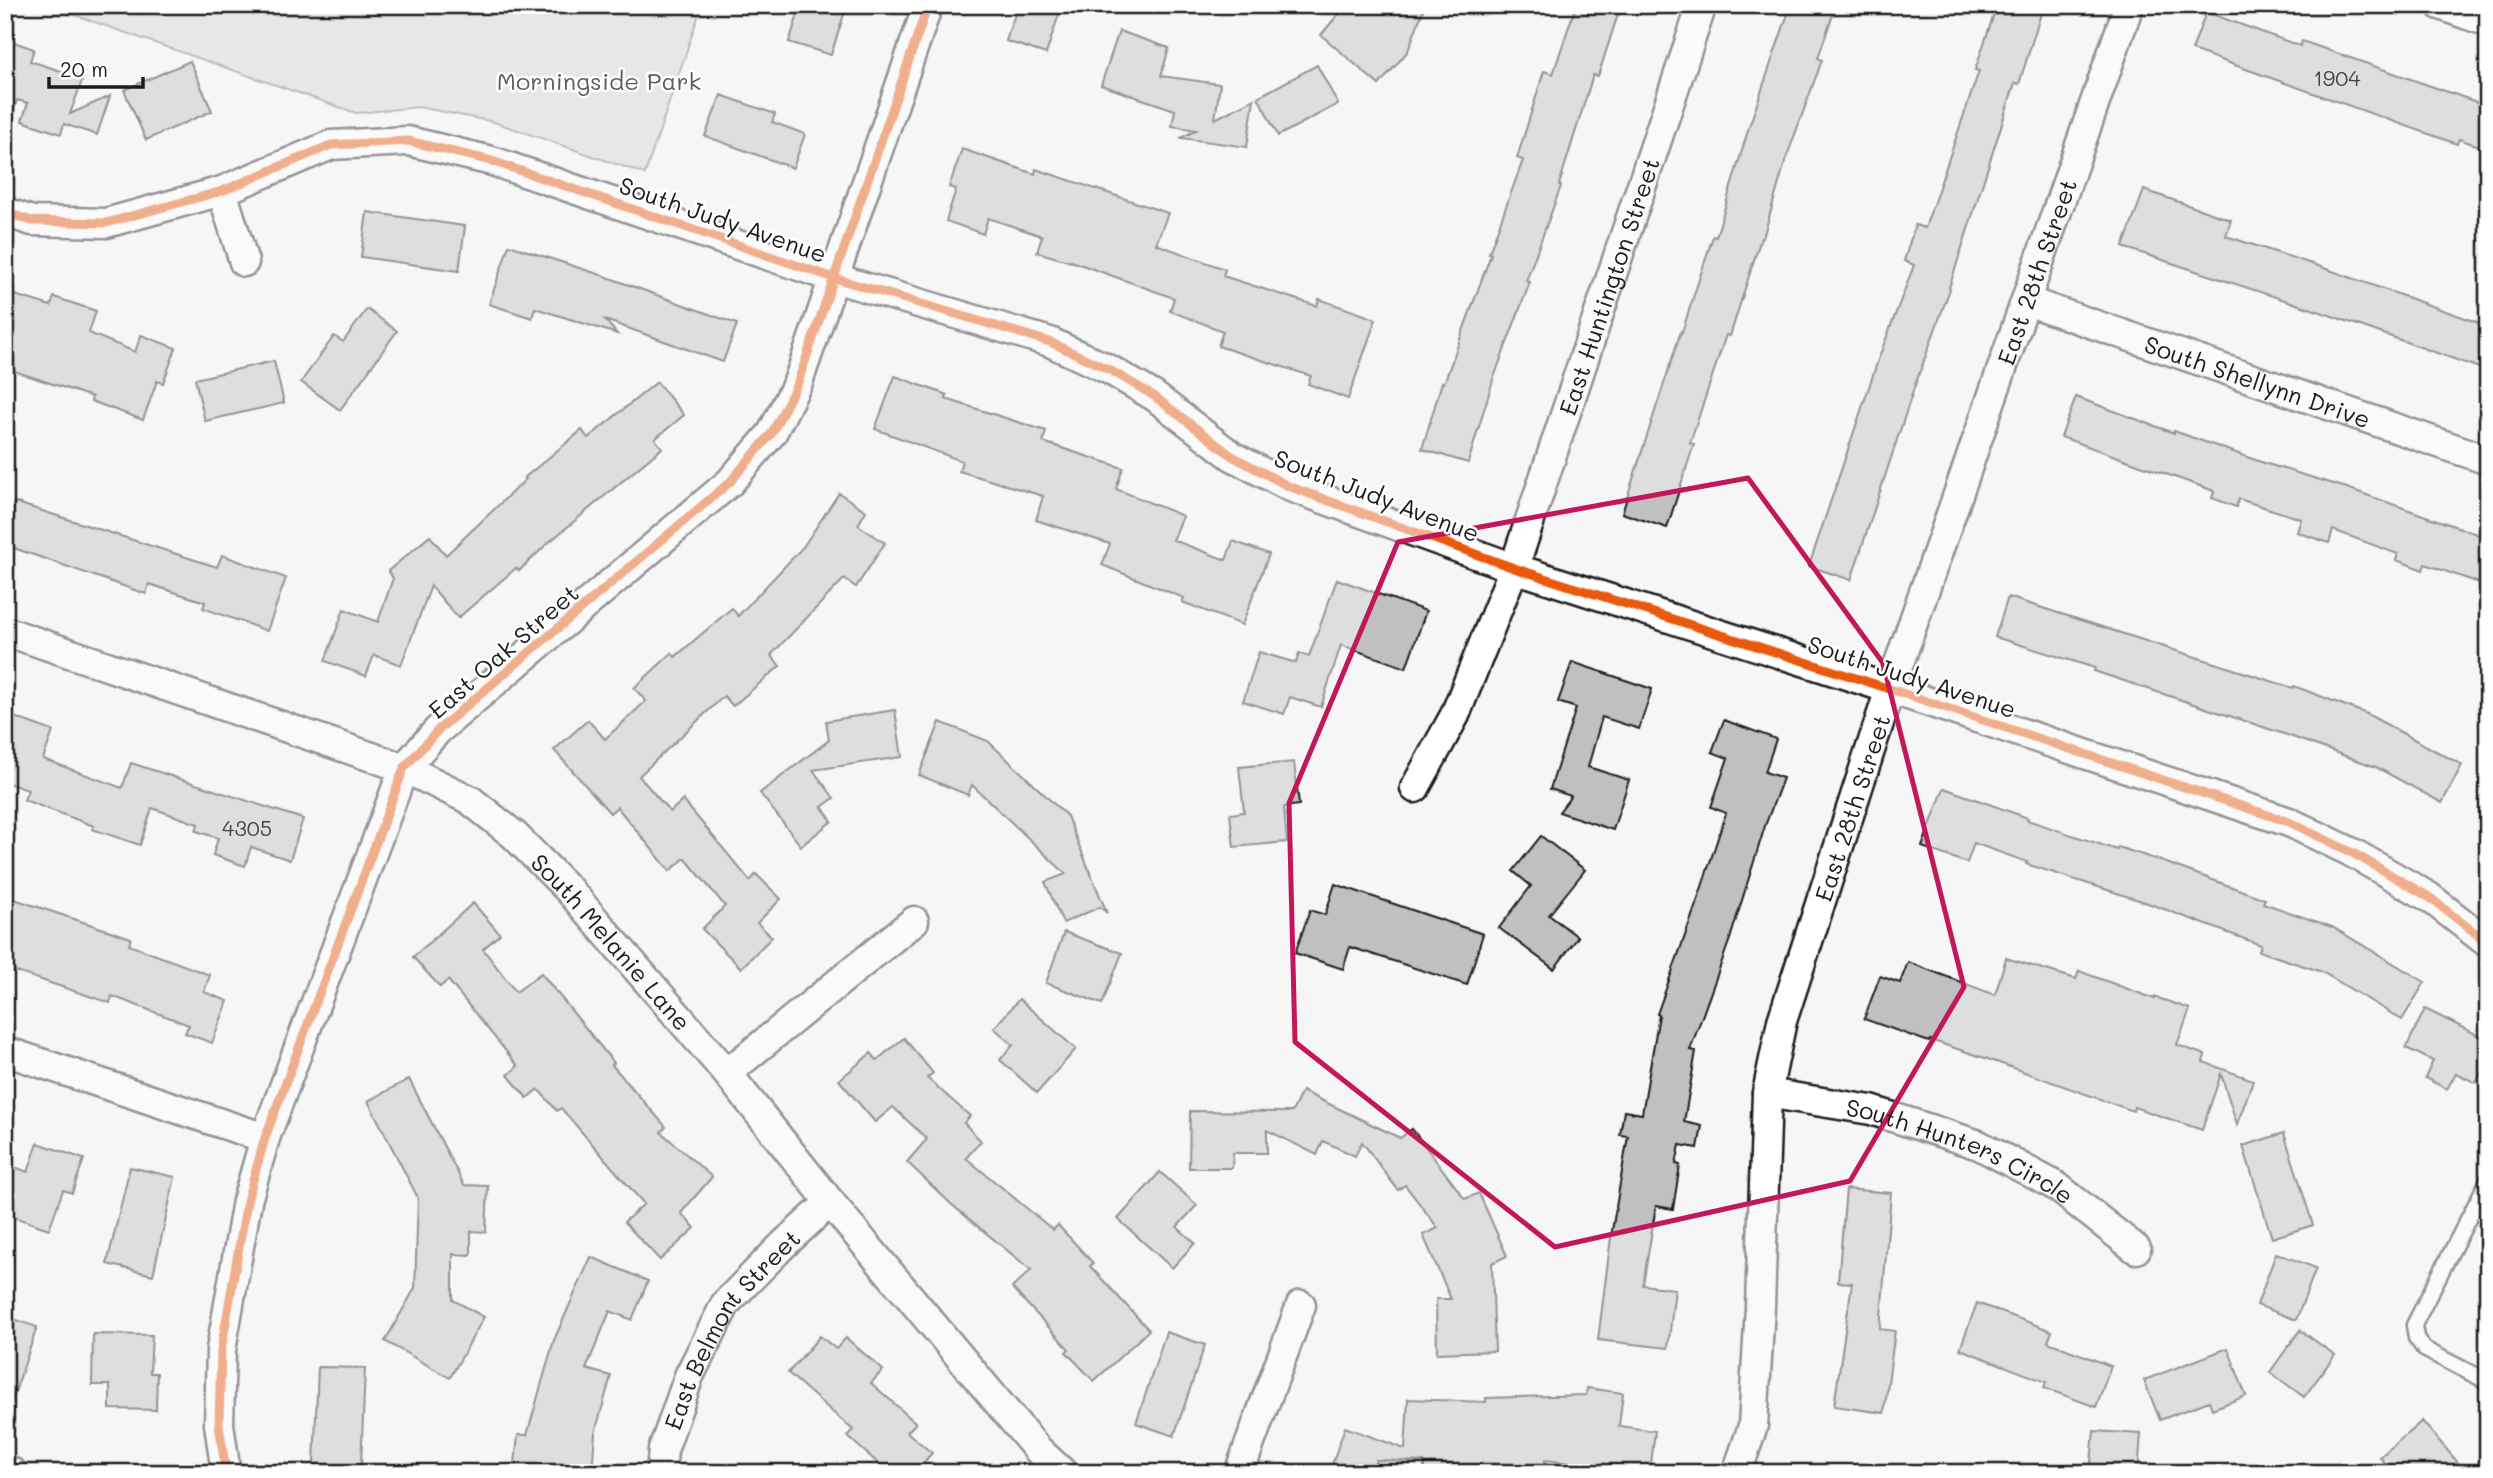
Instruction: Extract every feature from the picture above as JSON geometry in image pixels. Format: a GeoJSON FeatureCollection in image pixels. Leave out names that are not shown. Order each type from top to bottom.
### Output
{"type":"FeatureCollection","features":[{"type":"Feature","properties":{"kind":"street","name":"East Oak Street"},"geometry":{"type":"LineString","coordinates":[[226,1473],[219,1423],[221,1350],[247,1201],[265,1138],[404,768],[438,730],[730,482],[772,433],[799,382],[928,5]]}},
{"type":"Feature","properties":{"kind":"street","name":"East Huntington Street"},"geometry":{"type":"LineString","coordinates":[[1415,788],[1455,715],[1514,568],[1702,5]]}},
{"type":"Feature","properties":{"kind":"street","name":"East 28th Street"},"geometry":{"type":"LineString","coordinates":[[1737,1473],[1753,1426],[1767,1093],[1782,1021],[1890,689],[2129,5]]}},
{"type":"Feature","properties":{"kind":"street"},"geometry":{"type":"LineString","coordinates":[[2441,5],[2488,22]]}},
{"type":"Feature","properties":{"kind":"street","name":"South Judy Avenue"},"geometry":{"type":"LineString","coordinates":[[5,212],[32,221],[106,223],[222,191],[331,145],[408,141],[492,161],[834,278],[1049,342],[1110,370],[1154,396],[1232,456],[1287,486],[1514,568],[1890,689],[2289,822],[2351,852],[2429,897],[2488,943]]}},
{"type":"Feature","properties":{"kind":"street"},"geometry":{"type":"LineString","coordinates":[[222,191],[244,262]]}},
{"type":"Feature","properties":{"kind":"street","name":"South Shellynn Drive"},"geometry":{"type":"LineString","coordinates":[[2026,301],[2488,460]]}},
{"type":"Feature","properties":{"kind":"street","name":"South Melanie Lane"},"geometry":{"type":"LineString","coordinates":[[5,631],[404,768],[470,800],[514,835],[569,890],[727,1073],[830,1202],[1038,1450],[1063,1473]]}},
{"type":"Feature","properties":{"kind":"street"},"geometry":{"type":"LineString","coordinates":[[727,1073],[914,922]]}},
{"type":"Feature","properties":{"kind":"street"},"geometry":{"type":"LineString","coordinates":[[5,1051],[265,1138]]}},
{"type":"Feature","properties":{"kind":"street","name":"South Hunters Circle"},"geometry":{"type":"LineString","coordinates":[[1767,1093],[1871,1110],[1979,1145],[2056,1186],[2136,1249]]}},
{"type":"Feature","properties":{"kind":"street","name":"East Belmont Street"},"geometry":{"type":"LineString","coordinates":[[661,1473],[663,1450],[689,1376],[726,1303],[783,1244],[830,1202]]}},
{"type":"Feature","properties":{"kind":"street"},"geometry":{"type":"LineString","coordinates":[[1239,1473],[1301,1305]]}},
{"type":"Feature","properties":{"kind":"street"},"geometry":{"type":"LineString","coordinates":[[5,1470],[13,1473]]}},
{"type":"Feature","properties":{"kind":"lane"},"geometry":{"type":"LineString","coordinates":[[2488,1181],[2414,1325],[2416,1338],[2424,1349],[2488,1382]]}},
{"type":"Feature","properties":{"kind":"highlighted area"},"geometry":{"type":"Polygon","coordinates":[[[1748,478],[1883,663],[1964,987],[1850,1181],[1555,1247],[1295,1042],[1289,803],[1398,542],[1748,478]]]}},
{"type":"Feature","properties":{"kind":"green space","name":"Morningside Park"},"geometry":{"type":"Polygon","coordinates":[[[46,5],[702,5],[645,174],[494,122],[419,107],[356,113],[46,5]]]}},
{"type":"Feature","properties":{"kind":"building"},"geometry":{"type":"Polygon","coordinates":[[[801,5],[847,5],[831,55],[789,42],[801,5]]]}},
{"type":"Feature","properties":{"kind":"building"},"geometry":{"type":"Polygon","coordinates":[[[1018,5],[1062,5],[1046,54],[1006,41],[1018,5]]]}},
{"type":"Feature","properties":{"kind":"building"},"geometry":{"type":"Polygon","coordinates":[[[1346,5],[1425,5],[1408,51],[1379,85],[1321,35],[1346,5]]]}},
{"type":"Feature","properties":{"kind":"building"},"geometry":{"type":"Polygon","coordinates":[[[1576,5],[1621,5],[1598,76],[1593,75],[1559,185],[1561,186],[1526,281],[1530,282],[1493,380],[1468,463],[1422,449],[1442,382],[1444,383],[1523,160],[1517,158],[1544,71],[1553,74],[1576,5]]]}},
{"type":"Feature","properties":{"kind":"building"},"geometry":{"type":"Polygon","coordinates":[[[1791,5],[1836,5],[1818,58],[1822,60],[1786,159],[1763,238],[1730,336],[1726,335],[1690,443],[1694,444],[1667,528],[1622,513],[1791,5]]]}},
{"type":"Feature","properties":{"kind":"building"},"geometry":{"type":"Polygon","coordinates":[[[1997,5],[2028,5],[2042,10],[2019,84],[2015,83],[1950,289],[1914,388],[1851,580],[1809,566],[1878,360],[1914,265],[1904,261],[1915,225],[1925,228],[1979,71],[1975,70],[1997,5]]]}},
{"type":"Feature","properties":{"kind":"building"},"geometry":{"type":"Polygon","coordinates":[[[2206,12],[2300,46],[2302,41],[2488,106],[2488,149],[2459,139],[2457,144],[2192,50],[2206,12]]]}},
{"type":"Feature","properties":{"kind":"building"},"geometry":{"type":"Polygon","coordinates":[[[1119,31],[1169,48],[1161,76],[1220,84],[1215,119],[1254,99],[1247,147],[1181,138],[1196,130],[1172,126],[1175,110],[1101,85],[1119,31]]]}},
{"type":"Feature","properties":{"kind":"building"},"geometry":{"type":"Polygon","coordinates":[[[5,39],[34,49],[30,61],[83,78],[70,114],[110,96],[97,135],[64,124],[61,134],[22,121],[28,103],[17,100],[11,120],[5,119],[5,39]]]}},
{"type":"Feature","properties":{"kind":"building"},"geometry":{"type":"Polygon","coordinates":[[[190,61],[212,111],[146,140],[124,90],[190,61]]]}},
{"type":"Feature","properties":{"kind":"building"},"geometry":{"type":"Polygon","coordinates":[[[1317,65],[1338,104],[1278,136],[1258,97],[1317,65]]]}},
{"type":"Feature","properties":{"kind":"building"},"geometry":{"type":"Polygon","coordinates":[[[721,95],[775,114],[772,122],[805,134],[793,168],[705,136],[721,95]]]}},
{"type":"Feature","properties":{"kind":"building"},"geometry":{"type":"Polygon","coordinates":[[[962,149],[1035,174],[1036,169],[1168,213],[1156,244],[1225,269],[1223,276],[1317,306],[1319,299],[1376,319],[1348,399],[1308,384],[1311,376],[1218,346],[1223,331],[1170,311],[1174,298],[1071,261],[1037,252],[1042,236],[988,218],[983,234],[946,221],[956,189],[949,187],[962,149]]]}},
{"type":"Feature","properties":{"kind":"building"},"geometry":{"type":"Polygon","coordinates":[[[2144,190],[2231,220],[2226,236],[2488,326],[2488,371],[2318,311],[2123,247],[2144,190]]]}},
{"type":"Feature","properties":{"kind":"building"},"geometry":{"type":"Polygon","coordinates":[[[367,212],[465,226],[459,271],[361,257],[367,212]]]}},
{"type":"Feature","properties":{"kind":"building"},"geometry":{"type":"Polygon","coordinates":[[[509,245],[737,324],[723,362],[605,320],[617,334],[535,308],[532,318],[489,304],[509,245]]]}},
{"type":"Feature","properties":{"kind":"building"},"geometry":{"type":"Polygon","coordinates":[[[5,292],[51,306],[54,297],[96,311],[89,333],[135,352],[141,335],[176,348],[163,383],[157,381],[143,420],[91,401],[92,397],[5,368],[5,292]]]}},
{"type":"Feature","properties":{"kind":"building"},"geometry":{"type":"Polygon","coordinates":[[[367,309],[397,331],[340,410],[301,382],[334,336],[343,342],[367,309]]]}},
{"type":"Feature","properties":{"kind":"building"},"geometry":{"type":"Polygon","coordinates":[[[274,361],[284,403],[205,421],[195,379],[274,361]]]}},
{"type":"Feature","properties":{"kind":"building"},"geometry":{"type":"Polygon","coordinates":[[[895,376],[947,395],[946,399],[1046,431],[1043,442],[1123,468],[1116,489],[1183,516],[1173,540],[1226,560],[1233,541],[1269,554],[1242,625],[1182,602],[1184,598],[1102,565],[1110,544],[1036,520],[1043,496],[959,471],[962,461],[875,429],[895,376]]]}},
{"type":"Feature","properties":{"kind":"building"},"geometry":{"type":"Polygon","coordinates":[[[657,382],[684,415],[655,439],[662,448],[547,544],[519,571],[516,568],[458,618],[431,586],[401,665],[374,655],[366,676],[325,661],[344,609],[378,622],[393,578],[388,571],[430,536],[446,555],[526,479],[524,478],[582,430],[588,438],[657,382]]]}},
{"type":"Feature","properties":{"kind":"building"},"geometry":{"type":"Polygon","coordinates":[[[2076,397],[2174,433],[2347,488],[2488,538],[2488,586],[2425,564],[2423,570],[2396,560],[2398,554],[2333,530],[2329,543],[2297,532],[2301,519],[2239,499],[2236,507],[2212,498],[2214,491],[2061,437],[2076,397]]]}},
{"type":"Feature","properties":{"kind":"building"},"geometry":{"type":"Polygon","coordinates":[[[839,493],[866,511],[858,525],[885,543],[856,587],[844,579],[771,655],[780,666],[733,706],[724,696],[639,776],[670,812],[683,800],[750,881],[756,874],[781,899],[757,923],[772,937],[741,968],[702,929],[725,906],[685,858],[670,871],[617,807],[610,813],[554,750],[588,720],[605,739],[646,701],[634,688],[672,653],[675,657],[732,608],[738,616],[803,547],[839,493]]]}},
{"type":"Feature","properties":{"kind":"building"},"geometry":{"type":"Polygon","coordinates":[[[14,502],[217,567],[222,555],[286,578],[267,631],[203,608],[205,602],[149,584],[146,594],[5,545],[5,529],[14,502]]]}},
{"type":"Feature","properties":{"kind":"building"},"geometry":{"type":"Polygon","coordinates":[[[1337,579],[1426,611],[1406,668],[1341,645],[1321,707],[1290,697],[1284,714],[1243,701],[1259,652],[1296,663],[1299,653],[1309,656],[1337,579]]]}},
{"type":"Feature","properties":{"kind":"building"},"geometry":{"type":"Polygon","coordinates":[[[2008,597],[2293,688],[2294,686],[2367,714],[2462,765],[2442,803],[2376,767],[2094,671],[2095,668],[1995,637],[2008,597]]]}},
{"type":"Feature","properties":{"kind":"building"},"geometry":{"type":"Polygon","coordinates":[[[1572,662],[1652,689],[1639,729],[1602,717],[1588,767],[1629,780],[1613,830],[1559,812],[1571,796],[1550,789],[1576,708],[1558,702],[1572,662]]]}},
{"type":"Feature","properties":{"kind":"building"},"geometry":{"type":"Polygon","coordinates":[[[895,710],[902,757],[813,770],[834,798],[822,807],[832,821],[801,846],[760,793],[829,740],[826,721],[895,710]]]}},
{"type":"Feature","properties":{"kind":"building"},"geometry":{"type":"Polygon","coordinates":[[[11,716],[53,731],[43,759],[122,788],[131,763],[303,819],[290,860],[251,847],[245,866],[213,855],[218,838],[196,831],[198,824],[152,808],[140,845],[92,829],[94,826],[24,800],[28,790],[5,782],[5,732],[11,716]]]}},
{"type":"Feature","properties":{"kind":"building"},"geometry":{"type":"Polygon","coordinates":[[[1724,720],[1776,739],[1765,772],[1783,778],[1690,1050],[1696,1051],[1684,1122],[1702,1126],[1698,1148],[1680,1145],[1676,1164],[1680,1165],[1673,1209],[1656,1206],[1643,1285],[1675,1289],[1668,1348],[1598,1340],[1611,1237],[1628,1136],[1620,1135],[1624,1111],[1642,1114],[1659,1015],[1657,1014],[1726,813],[1711,807],[1728,758],[1712,752],[1724,720]]]}},
{"type":"Feature","properties":{"kind":"building"},"geometry":{"type":"Polygon","coordinates":[[[940,722],[988,741],[1067,816],[1107,913],[1100,907],[1063,923],[1045,882],[1066,874],[972,785],[968,795],[919,775],[940,722]]]}},
{"type":"Feature","properties":{"kind":"building"},"geometry":{"type":"Polygon","coordinates":[[[1294,762],[1299,805],[1284,807],[1287,842],[1234,847],[1230,814],[1244,812],[1239,767],[1294,762]]]}},
{"type":"Feature","properties":{"kind":"building"},"geometry":{"type":"Polygon","coordinates":[[[1944,788],[2028,818],[2027,820],[2117,850],[2118,847],[2161,861],[2265,899],[2263,903],[2332,927],[2425,982],[2402,1020],[2322,972],[2259,951],[2261,945],[2145,902],[2026,864],[2027,862],[1974,843],[1967,863],[1922,847],[1944,788]]]}},
{"type":"Feature","properties":{"kind":"building"},"geometry":{"type":"Polygon","coordinates":[[[1541,836],[1585,870],[1549,915],[1578,937],[1554,969],[1499,928],[1531,886],[1513,871],[1541,836]]]}},
{"type":"Feature","properties":{"kind":"building"},"geometry":{"type":"Polygon","coordinates":[[[1335,884],[1483,934],[1467,985],[1350,947],[1343,969],[1295,953],[1310,910],[1325,915],[1335,884]]]}},
{"type":"Feature","properties":{"kind":"building"},"geometry":{"type":"Polygon","coordinates":[[[5,896],[131,938],[129,945],[210,975],[204,992],[228,1001],[212,1043],[185,1033],[189,1025],[112,996],[110,1003],[5,968],[5,896]]]}},
{"type":"Feature","properties":{"kind":"building"},"geometry":{"type":"Polygon","coordinates":[[[473,903],[500,934],[483,949],[516,992],[541,973],[614,1063],[612,1065],[666,1127],[661,1132],[712,1177],[681,1213],[695,1228],[660,1260],[624,1222],[644,1204],[561,1108],[557,1111],[538,1089],[527,1098],[508,1075],[518,1066],[448,980],[440,987],[413,957],[473,903]]]}},
{"type":"Feature","properties":{"kind":"building"},"geometry":{"type":"Polygon","coordinates":[[[1064,932],[1122,953],[1102,1004],[1046,983],[1064,932]]]}},
{"type":"Feature","properties":{"kind":"building"},"geometry":{"type":"Polygon","coordinates":[[[2006,958],[2076,979],[2079,971],[2190,1009],[2177,1045],[2205,1055],[2203,1062],[2253,1080],[2237,1125],[2221,1074],[2202,1130],[2134,1107],[2133,1111],[1985,1058],[1864,1019],[1880,976],[1900,983],[1908,962],[1995,995],[2006,958]]]}},
{"type":"Feature","properties":{"kind":"building"},"geometry":{"type":"Polygon","coordinates":[[[1019,999],[1076,1049],[1037,1093],[1000,1060],[1013,1045],[994,1028],[1019,999]]]}},
{"type":"Feature","properties":{"kind":"building"},"geometry":{"type":"Polygon","coordinates":[[[2425,1009],[2488,1040],[2488,1059],[2476,1083],[2456,1073],[2447,1089],[2425,1078],[2433,1061],[2406,1048],[2425,1009]]]}},
{"type":"Feature","properties":{"kind":"building"},"geometry":{"type":"Polygon","coordinates":[[[904,1038],[933,1073],[927,1078],[970,1116],[964,1123],[981,1141],[966,1158],[1053,1230],[1058,1225],[1093,1263],[1090,1266],[1149,1330],[1094,1381],[1066,1352],[1069,1349],[1012,1288],[1031,1270],[951,1204],[907,1162],[927,1139],[893,1107],[875,1122],[839,1080],[871,1053],[877,1060],[904,1038]]]}},
{"type":"Feature","properties":{"kind":"building"},"geometry":{"type":"Polygon","coordinates":[[[409,1079],[464,1185],[488,1186],[486,1232],[471,1231],[471,1255],[453,1254],[453,1300],[484,1317],[450,1378],[385,1341],[415,1288],[418,1198],[368,1101],[409,1079]]]}},
{"type":"Feature","properties":{"kind":"building"},"geometry":{"type":"Polygon","coordinates":[[[1302,1091],[1400,1138],[1412,1129],[1465,1199],[1479,1193],[1507,1256],[1492,1263],[1495,1351],[1437,1353],[1436,1299],[1451,1299],[1423,1235],[1438,1228],[1405,1185],[1398,1190],[1362,1142],[1355,1156],[1323,1141],[1317,1155],[1267,1130],[1267,1153],[1233,1153],[1232,1168],[1189,1168],[1190,1111],[1292,1112],[1302,1091]]]}},
{"type":"Feature","properties":{"kind":"building"},"geometry":{"type":"Polygon","coordinates":[[[2284,1133],[2313,1225],[2272,1238],[2243,1146],[2284,1133]]]}},
{"type":"Feature","properties":{"kind":"building"},"geometry":{"type":"Polygon","coordinates":[[[38,1143],[84,1159],[72,1193],[63,1190],[49,1229],[5,1214],[5,1184],[12,1166],[28,1172],[38,1143]]]}},
{"type":"Feature","properties":{"kind":"building"},"geometry":{"type":"Polygon","coordinates":[[[130,1167],[175,1177],[153,1275],[107,1264],[130,1167]]]}},
{"type":"Feature","properties":{"kind":"building"},"geometry":{"type":"Polygon","coordinates":[[[1160,1172],[1197,1205],[1177,1227],[1195,1243],[1172,1268],[1118,1219],[1160,1172]]]}},
{"type":"Feature","properties":{"kind":"building"},"geometry":{"type":"Polygon","coordinates":[[[1846,1189],[1891,1193],[1880,1329],[1895,1331],[1884,1413],[1834,1406],[1852,1283],[1838,1282],[1846,1189]]]}},
{"type":"Feature","properties":{"kind":"building"},"geometry":{"type":"Polygon","coordinates":[[[2276,1253],[2316,1268],[2296,1320],[2257,1305],[2276,1253]]]}},
{"type":"Feature","properties":{"kind":"building"},"geometry":{"type":"Polygon","coordinates":[[[591,1257],[648,1281],[632,1320],[610,1311],[586,1369],[611,1376],[595,1433],[592,1473],[514,1473],[518,1435],[527,1435],[554,1340],[591,1257]]]}},
{"type":"Feature","properties":{"kind":"building"},"geometry":{"type":"Polygon","coordinates":[[[1977,1303],[2052,1331],[2048,1342],[2111,1366],[2096,1407],[2044,1388],[2046,1382],[1960,1349],[1977,1303]]]}},
{"type":"Feature","properties":{"kind":"building"},"geometry":{"type":"Polygon","coordinates":[[[5,1316],[37,1327],[10,1407],[5,1406],[5,1316]]]}},
{"type":"Feature","properties":{"kind":"building"},"geometry":{"type":"Polygon","coordinates":[[[2300,1330],[2335,1355],[2304,1397],[2270,1372],[2300,1330]]]}},
{"type":"Feature","properties":{"kind":"building"},"geometry":{"type":"Polygon","coordinates":[[[1166,1332],[1205,1345],[1174,1436],[1136,1423],[1166,1332]]]}},
{"type":"Feature","properties":{"kind":"building"},"geometry":{"type":"Polygon","coordinates":[[[93,1334],[152,1335],[150,1373],[157,1373],[156,1410],[110,1409],[110,1385],[92,1385],[93,1334]]]}},
{"type":"Feature","properties":{"kind":"building"},"geometry":{"type":"Polygon","coordinates":[[[820,1336],[836,1349],[846,1338],[883,1370],[871,1383],[916,1423],[907,1432],[932,1453],[914,1473],[889,1473],[847,1436],[853,1430],[788,1373],[820,1336]]]}},
{"type":"Feature","properties":{"kind":"building"},"geometry":{"type":"Polygon","coordinates":[[[2228,1348],[2246,1396],[2212,1409],[2209,1401],[2160,1420],[2144,1380],[2228,1348]]]}},
{"type":"Feature","properties":{"kind":"building"},"geometry":{"type":"Polygon","coordinates":[[[318,1367],[365,1368],[361,1466],[314,1464],[318,1367]]]}},
{"type":"Feature","properties":{"kind":"building"},"geometry":{"type":"Polygon","coordinates":[[[1587,1388],[1623,1393],[1619,1426],[1655,1431],[1650,1472],[1545,1460],[1545,1473],[1424,1473],[1424,1462],[1376,1460],[1371,1473],[1329,1473],[1345,1427],[1405,1449],[1408,1399],[1486,1402],[1486,1398],[1586,1395],[1587,1388]]]}},
{"type":"Feature","properties":{"kind":"building"},"geometry":{"type":"Polygon","coordinates":[[[2422,1421],[2467,1473],[2393,1473],[2380,1457],[2422,1421]]]}},
{"type":"Feature","properties":{"kind":"building"},"geometry":{"type":"Polygon","coordinates":[[[2094,1431],[2141,1434],[2138,1473],[2090,1473],[2094,1431]]]}},
{"type":"Feature","properties":{"kind":"cycle path"},"geometry":{"type":"LineString","coordinates":[[226,1473],[219,1424],[221,1350],[247,1201],[265,1138],[404,768],[438,730],[730,482],[772,433],[798,382],[928,5]]}},
{"type":"Feature","properties":{"kind":"cycle path"},"geometry":{"type":"LineString","coordinates":[[5,212],[32,221],[106,223],[222,191],[331,145],[408,141],[492,161],[834,278],[1050,342],[1110,370],[1154,396],[1232,456],[1288,486],[1514,568],[1890,689],[2289,822],[2351,852],[2429,897],[2488,943]]}}]}
